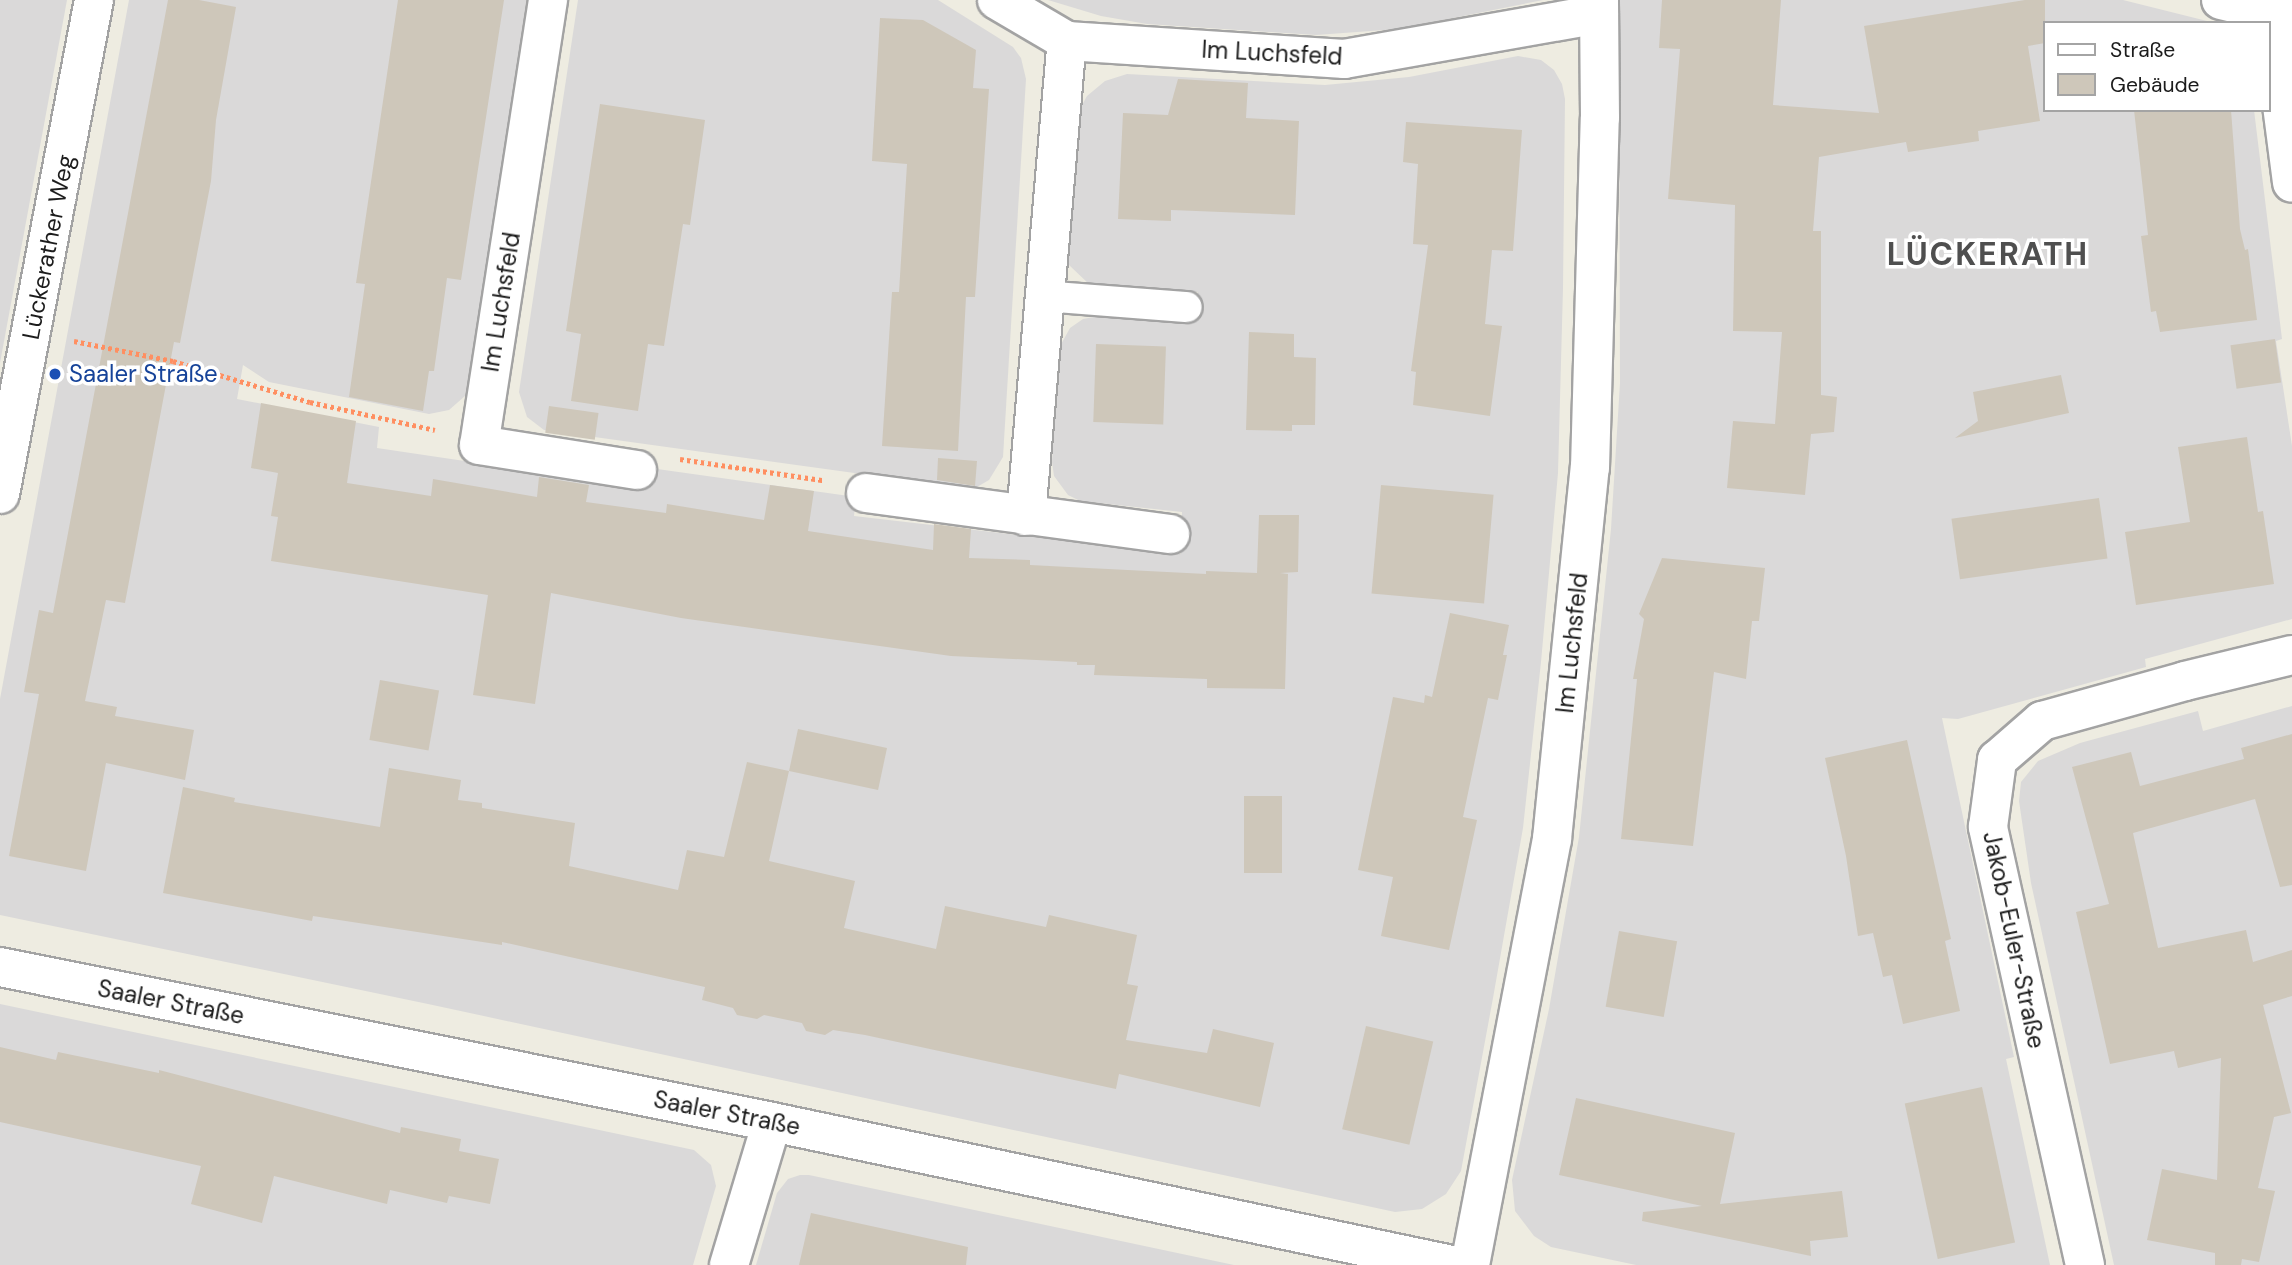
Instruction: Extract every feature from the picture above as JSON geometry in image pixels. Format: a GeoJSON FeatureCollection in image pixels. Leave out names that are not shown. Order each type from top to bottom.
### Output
{"type":"FeatureCollection","features":[{"type":"Feature","properties":{"kind":"street","name":"Lückerather Weg"},"geometry":{"type":"LineString","coordinates":[[0,494],[94,0]]}},
{"type":"Feature","properties":{"kind":"street","name":"Im Luchsfeld"},"geometry":{"type":"LineString","coordinates":[[479,445],[548,0]]}},
{"type":"Feature","properties":{"kind":"street","name":"Im Luchsfeld"},"geometry":{"type":"LineString","coordinates":[[997,0],[1067,41],[1344,59],[1599,7],[1600,118],[1588,496],[1552,839],[1470,1265]]}},
{"type":"Feature","properties":{"kind":"street"},"geometry":{"type":"LineString","coordinates":[[2221,0],[2281,15],[2292,183]]}},
{"type":"Feature","properties":{"kind":"street"},"geometry":{"type":"LineString","coordinates":[[1026,516],[1067,41]]}},
{"type":"Feature","properties":{"kind":"street"},"geometry":{"type":"LineString","coordinates":[[479,445],[637,470]]}},
{"type":"Feature","properties":{"kind":"street"},"geometry":{"type":"LineString","coordinates":[[866,493],[1170,534]]}},
{"type":"Feature","properties":{"kind":"street","name":"Jakob-Euler-Straße"},"geometry":{"type":"LineString","coordinates":[[2085,1265],[1988,827],[1997,760],[2042,721],[2185,681],[2292,655]]}},
{"type":"Feature","properties":{"kind":"street","name":"Saaler Straße"},"geometry":{"type":"LineString","coordinates":[[0,967],[772,1122],[1452,1265]]}},
{"type":"Feature","properties":{"kind":"street"},"geometry":{"type":"LineString","coordinates":[[729,1265],[772,1122]]}},
{"type":"Feature","properties":{"kind":"lane"},"geometry":{"type":"LineString","coordinates":[[1043,296],[1187,307]]}},
{"type":"Feature","properties":{"kind":"path"},"geometry":{"type":"LineString","coordinates":[[32,333],[173,360],[310,402],[417,425],[479,445]]}},
{"type":"Feature","properties":{"kind":"path"},"geometry":{"type":"LineString","coordinates":[[637,470],[658,456],[853,485],[866,493]]}},
{"type":"Feature","properties":{"kind":"shaded area"},"geometry":{"type":"Polygon","coordinates":[[[0,0],[67,0],[0,363],[0,0]]]}},
{"type":"Feature","properties":{"kind":"shaded area"},"geometry":{"type":"Polygon","coordinates":[[[129,0],[527,0],[471,382],[465,396],[449,410],[429,414],[269,382],[243,365],[237,399],[379,427],[377,448],[646,488],[650,468],[856,497],[854,516],[1181,554],[1182,512],[1080,501],[1068,495],[1054,476],[1052,462],[1059,348],[1070,328],[1083,319],[1099,316],[1197,321],[1198,292],[1090,285],[1069,265],[1066,255],[1076,116],[1087,96],[1105,81],[1127,74],[1325,85],[1409,77],[1518,56],[1541,60],[1554,70],[1562,84],[1565,99],[1563,288],[1558,473],[1541,662],[1523,828],[1493,998],[1461,1171],[1446,1194],[1422,1209],[1395,1212],[0,915],[0,699],[129,0]]]}},
{"type":"Feature","properties":{"kind":"shaded area"},"geometry":{"type":"Polygon","coordinates":[[[578,0],[938,0],[1013,47],[1021,58],[1026,79],[1003,457],[989,480],[977,487],[963,488],[544,430],[527,417],[519,392],[578,0]]]}},
{"type":"Feature","properties":{"kind":"shaded area"},"geometry":{"type":"Polygon","coordinates":[[[1048,0],[1543,0],[1398,29],[1316,35],[1147,24],[1101,16],[1048,0]]]}},
{"type":"Feature","properties":{"kind":"shaded area"},"geometry":{"type":"Polygon","coordinates":[[[1619,0],[2123,0],[2207,21],[2044,21],[2044,112],[2254,112],[2282,339],[2276,341],[2292,446],[2292,619],[2145,659],[2146,667],[1958,719],[1942,718],[2014,1057],[2006,1059],[2050,1265],[1636,1265],[1551,1247],[1534,1236],[1515,1211],[1512,1180],[1549,1009],[1579,837],[1611,529],[1620,383],[1619,0]]]}},
{"type":"Feature","properties":{"kind":"shaded area"},"geometry":{"type":"Polygon","coordinates":[[[2292,706],[2292,1265],[2114,1265],[2031,883],[2019,801],[2021,782],[2038,761],[2080,743],[2198,711],[2203,731],[2292,706]]]}},
{"type":"Feature","properties":{"kind":"shaded area"},"geometry":{"type":"Polygon","coordinates":[[[0,1004],[694,1150],[711,1165],[716,1186],[693,1265],[0,1265],[0,1004]]]}},
{"type":"Feature","properties":{"kind":"shaded area"},"geometry":{"type":"Polygon","coordinates":[[[800,1175],[1234,1265],[756,1265],[777,1193],[788,1179],[800,1175]]]}},
{"type":"Feature","properties":{"kind":"building"},"geometry":{"type":"Polygon","coordinates":[[[168,0],[199,0],[236,7],[216,120],[211,181],[180,343],[174,342],[125,603],[106,600],[85,701],[117,707],[115,716],[194,730],[185,780],[106,763],[86,871],[9,856],[39,694],[24,692],[39,610],[53,613],[168,0]]]}},
{"type":"Feature","properties":{"kind":"building"},"geometry":{"type":"Polygon","coordinates":[[[398,0],[504,0],[461,280],[447,278],[434,371],[429,371],[423,411],[349,397],[365,284],[356,283],[398,0]]]}},
{"type":"Feature","properties":{"kind":"building"},"geometry":{"type":"Polygon","coordinates":[[[1662,0],[1781,0],[1773,105],[1879,113],[1864,26],[2025,0],[2045,0],[2044,43],[2028,46],[2040,121],[1978,131],[1979,141],[1908,152],[1906,142],[1819,157],[1813,231],[1821,231],[1821,395],[1837,397],[1834,432],[1811,434],[1805,495],[1727,488],[1733,421],[1775,424],[1782,332],[1733,331],[1735,205],[1668,199],[1680,49],[1659,48],[1662,0]]]}},
{"type":"Feature","properties":{"kind":"building"},"geometry":{"type":"Polygon","coordinates":[[[880,18],[923,20],[976,50],[973,88],[989,89],[975,297],[966,297],[958,451],[882,446],[892,292],[899,292],[907,164],[872,161],[880,18]]]}},
{"type":"Feature","properties":{"kind":"building"},"geometry":{"type":"Polygon","coordinates":[[[1178,79],[1248,83],[1246,118],[1299,121],[1295,215],[1171,210],[1171,221],[1118,219],[1123,113],[1168,115],[1178,79]]]}},
{"type":"Feature","properties":{"kind":"building"},"geometry":{"type":"Polygon","coordinates":[[[600,104],[705,120],[690,225],[683,224],[664,346],[648,344],[638,411],[571,401],[581,334],[566,331],[600,104]]]}},
{"type":"Feature","properties":{"kind":"building"},"geometry":{"type":"Polygon","coordinates":[[[2134,112],[2231,112],[2240,229],[2245,250],[2248,249],[2257,320],[2160,332],[2156,311],[2151,312],[2141,236],[2148,235],[2134,112]]]}},
{"type":"Feature","properties":{"kind":"building"},"geometry":{"type":"Polygon","coordinates":[[[1406,122],[1522,130],[1513,251],[1492,250],[1485,324],[1502,326],[1490,416],[1413,405],[1416,372],[1411,371],[1428,245],[1413,244],[1418,164],[1403,162],[1406,122]]]}},
{"type":"Feature","properties":{"kind":"building"},"geometry":{"type":"Polygon","coordinates":[[[1249,332],[1294,334],[1294,357],[1316,358],[1315,425],[1292,425],[1292,431],[1246,430],[1249,332]]]}},
{"type":"Feature","properties":{"kind":"building"},"geometry":{"type":"Polygon","coordinates":[[[2275,339],[2281,383],[2237,389],[2230,345],[2275,339]]]}},
{"type":"Feature","properties":{"kind":"building"},"geometry":{"type":"Polygon","coordinates":[[[1096,344],[1166,346],[1163,424],[1093,422],[1096,344]]]}},
{"type":"Feature","properties":{"kind":"building"},"geometry":{"type":"Polygon","coordinates":[[[2061,375],[2069,413],[1955,438],[1978,421],[1973,392],[2061,375]]]}},
{"type":"Feature","properties":{"kind":"building"},"geometry":{"type":"Polygon","coordinates":[[[261,403],[356,421],[347,483],[431,496],[433,479],[537,497],[539,477],[589,485],[586,502],[666,513],[667,504],[764,520],[770,485],[814,491],[808,531],[933,550],[934,524],[971,529],[969,558],[1030,560],[1030,565],[1206,574],[1206,571],[1257,573],[1259,515],[1299,515],[1298,572],[1280,573],[1288,574],[1285,689],[1207,688],[1207,679],[1094,675],[1095,665],[1077,665],[1077,662],[951,656],[681,618],[551,593],[535,704],[473,695],[488,595],[271,561],[278,517],[271,516],[278,473],[251,468],[261,403]]]}},
{"type":"Feature","properties":{"kind":"building"},"geometry":{"type":"Polygon","coordinates":[[[549,406],[599,413],[595,440],[545,433],[549,406]]]}},
{"type":"Feature","properties":{"kind":"building"},"geometry":{"type":"Polygon","coordinates":[[[2247,437],[2258,512],[2263,511],[2274,584],[2136,605],[2125,532],[2190,522],[2178,447],[2247,437]]]}},
{"type":"Feature","properties":{"kind":"building"},"geometry":{"type":"Polygon","coordinates":[[[938,458],[977,461],[975,486],[937,480],[938,458]]]}},
{"type":"Feature","properties":{"kind":"building"},"geometry":{"type":"Polygon","coordinates":[[[1381,485],[1494,495],[1484,603],[1372,594],[1381,485]]]}},
{"type":"Feature","properties":{"kind":"building"},"geometry":{"type":"Polygon","coordinates":[[[2099,498],[2107,558],[1960,579],[1951,519],[2099,498]]]}},
{"type":"Feature","properties":{"kind":"building"},"geometry":{"type":"Polygon","coordinates":[[[1662,558],[1765,568],[1759,621],[1752,621],[1746,679],[1714,672],[1693,846],[1621,839],[1637,679],[1633,679],[1644,619],[1639,614],[1662,558]]]}},
{"type":"Feature","properties":{"kind":"building"},"geometry":{"type":"Polygon","coordinates":[[[1450,613],[1509,625],[1503,655],[1507,655],[1498,700],[1488,698],[1463,817],[1477,820],[1449,950],[1381,936],[1393,877],[1358,870],[1393,697],[1424,703],[1425,695],[1432,697],[1450,613]]]}},
{"type":"Feature","properties":{"kind":"building"},"geometry":{"type":"Polygon","coordinates":[[[380,680],[439,690],[428,750],[369,740],[380,680]]]}},
{"type":"Feature","properties":{"kind":"building"},"geometry":{"type":"Polygon","coordinates":[[[798,729],[887,748],[878,790],[789,771],[798,729]]]}},
{"type":"Feature","properties":{"kind":"building"},"geometry":{"type":"Polygon","coordinates":[[[2292,734],[2292,885],[2280,887],[2255,799],[2133,833],[2158,948],[2246,930],[2253,962],[2292,950],[2292,996],[2263,1005],[2291,1113],[2274,1117],[2258,1188],[2275,1191],[2259,1262],[2242,1259],[2241,1265],[2215,1265],[2215,1253],[2147,1240],[2162,1169],[2217,1180],[2221,1058],[2178,1068],[2174,1051],[2110,1064],[2076,912],[2109,904],[2072,767],[2131,752],[2140,786],[2244,759],[2241,748],[2292,734]]]}},
{"type":"Feature","properties":{"kind":"building"},"geometry":{"type":"Polygon","coordinates":[[[1907,740],[1951,939],[1945,941],[1960,1011],[1903,1024],[1892,975],[1883,977],[1873,933],[1858,936],[1846,856],[1825,758],[1907,740]]]}},
{"type":"Feature","properties":{"kind":"building"},"geometry":{"type":"Polygon","coordinates":[[[747,762],[789,771],[769,861],[855,881],[844,928],[936,949],[945,906],[1046,927],[1049,915],[1137,935],[1127,984],[1138,986],[1126,1040],[1207,1053],[1213,1029],[1274,1043],[1260,1107],[1119,1074],[1116,1089],[865,1035],[833,1030],[825,1035],[806,1031],[802,1023],[764,1015],[757,1019],[737,1015],[733,1008],[702,1000],[705,987],[502,942],[502,945],[313,916],[312,921],[163,893],[183,787],[235,798],[234,802],[380,827],[389,768],[461,780],[458,800],[482,803],[482,808],[575,823],[569,866],[678,890],[687,850],[724,857],[747,762]]]}},
{"type":"Feature","properties":{"kind":"building"},"geometry":{"type":"Polygon","coordinates":[[[1244,796],[1282,796],[1282,873],[1244,873],[1244,796]]]}},
{"type":"Feature","properties":{"kind":"building"},"geometry":{"type":"Polygon","coordinates":[[[1619,931],[1677,941],[1664,1017],[1606,1007],[1619,931]]]}},
{"type":"Feature","properties":{"kind":"building"},"geometry":{"type":"Polygon","coordinates":[[[1366,1026],[1433,1042],[1409,1145],[1342,1129],[1366,1026]]]}},
{"type":"Feature","properties":{"kind":"building"},"geometry":{"type":"Polygon","coordinates":[[[0,1047],[56,1060],[58,1052],[159,1073],[159,1070],[400,1133],[401,1127],[461,1139],[459,1151],[499,1159],[490,1204],[449,1196],[447,1203],[390,1190],[387,1204],[274,1176],[262,1223],[191,1204],[201,1166],[0,1122],[0,1047]]]}},
{"type":"Feature","properties":{"kind":"building"},"geometry":{"type":"Polygon","coordinates":[[[1982,1087],[2015,1243],[1938,1259],[1905,1103],[1982,1087]]]}},
{"type":"Feature","properties":{"kind":"building"},"geometry":{"type":"Polygon","coordinates":[[[1576,1098],[1735,1133],[1720,1204],[1842,1191],[1848,1237],[1810,1241],[1811,1256],[1642,1221],[1643,1212],[1702,1206],[1559,1175],[1576,1098]]]}},
{"type":"Feature","properties":{"kind":"building"},"geometry":{"type":"Polygon","coordinates":[[[811,1213],[968,1247],[966,1265],[799,1265],[811,1213]]]}},
{"type":"Feature","properties":{"kind":"place","name":"Saaler Straße"},"geometry":{"type":"Point","coordinates":[55,374]}},
{"type":"Feature","properties":{"kind":"district","name":"LÜCKERATH"},"geometry":{"type":"Point","coordinates":[1988,254]}}]}
